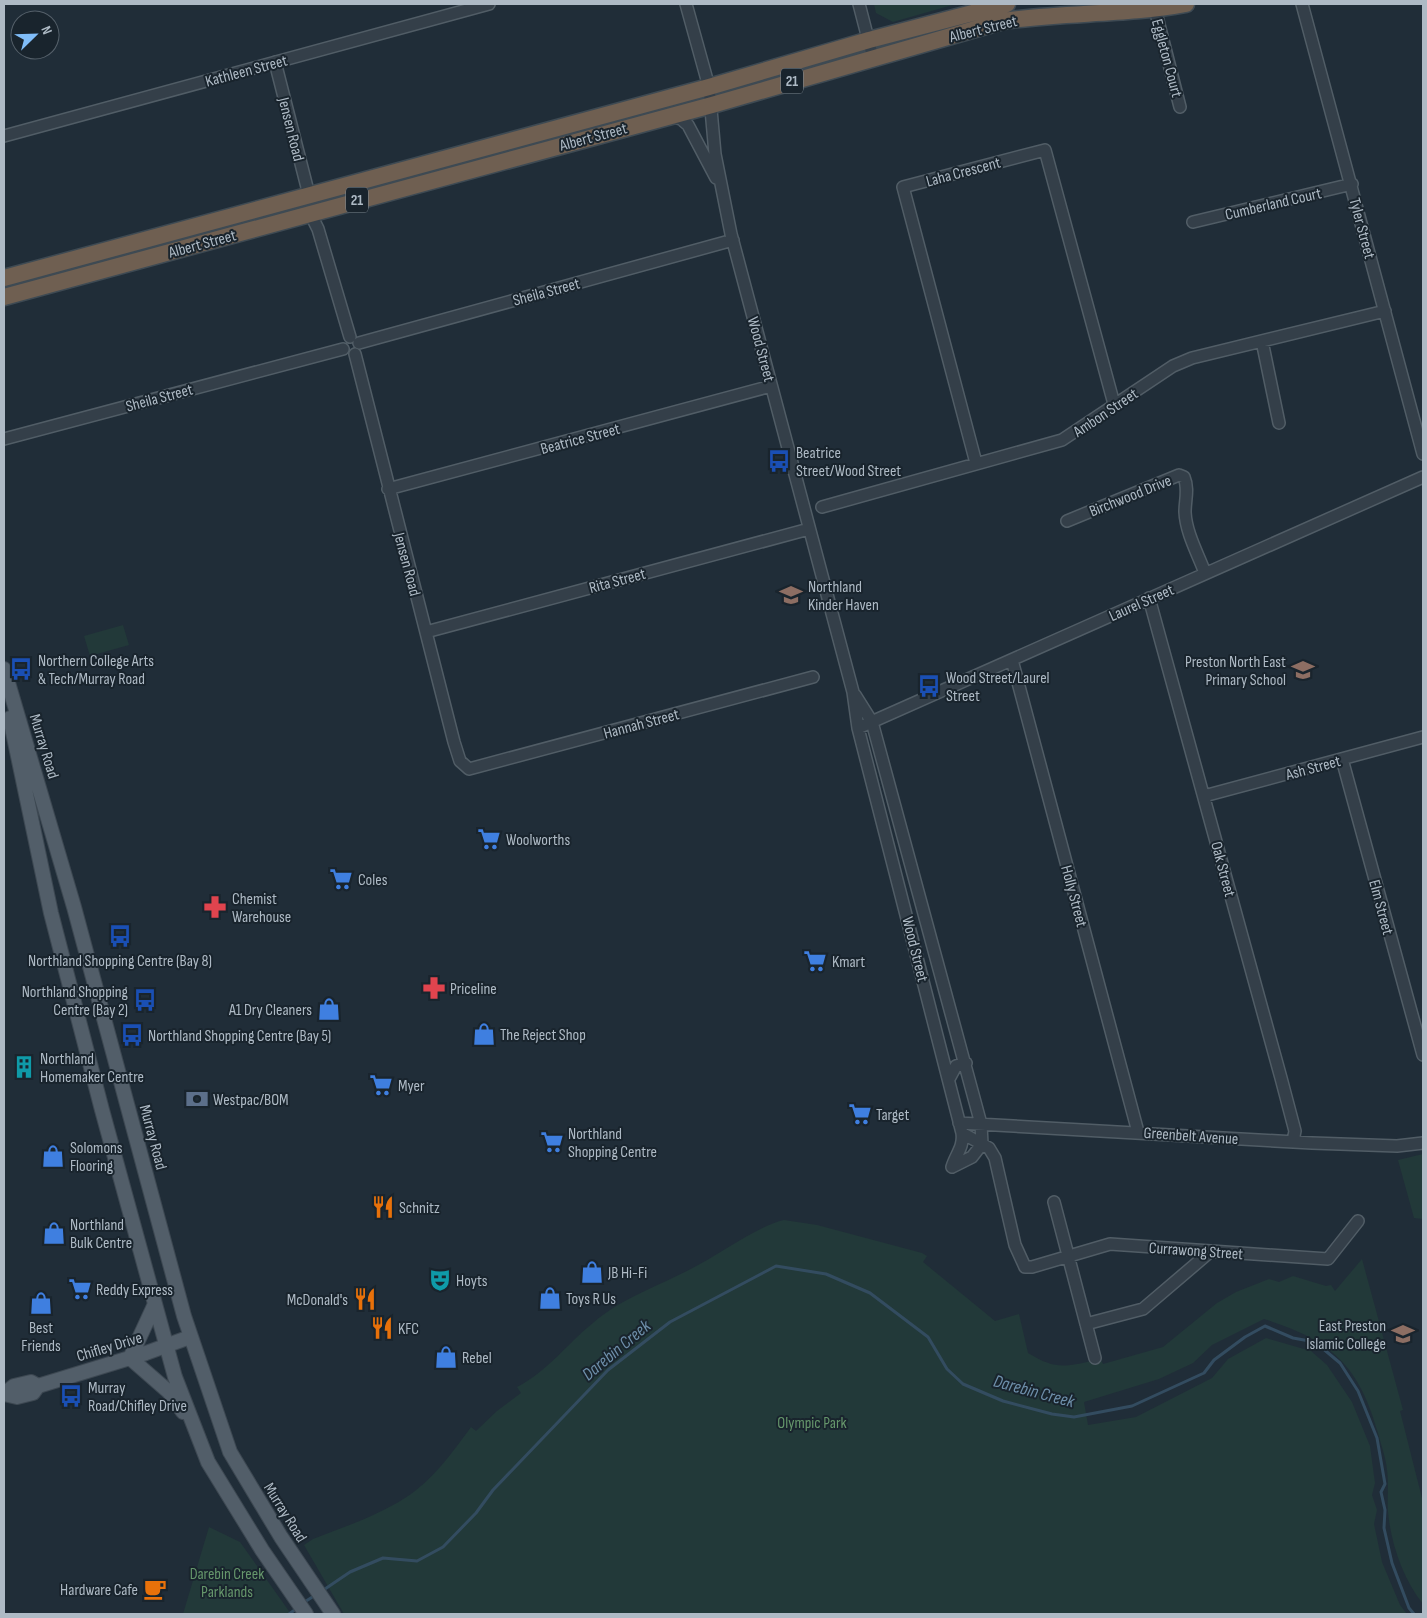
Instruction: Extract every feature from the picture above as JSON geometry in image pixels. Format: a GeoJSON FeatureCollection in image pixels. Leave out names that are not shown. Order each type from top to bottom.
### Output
{"type":"FeatureCollection","features":[{"type":"Feature","properties":{"kind":"highway","name":"Albert Street"},"geometry":{"type":"LineString","coordinates":[[4,278],[708,87],[869,40],[1007,4]]}},
{"type":"Feature","properties":{"kind":"highway","name":"Albert Street"},"geometry":{"type":"LineString","coordinates":[[4,297],[492,163],[712,105],[1041,10],[1155,9],[1186,4]]}},
{"type":"Feature","properties":{"kind":"highway"},"geometry":{"type":"LineString","coordinates":[[488,147],[492,163]]}},
{"type":"Feature","properties":{"kind":"highway"},"geometry":{"type":"LineString","coordinates":[[99,252],[103,270]]}},
{"type":"Feature","properties":{"kind":"main road","name":"Murray Road"},"geometry":{"type":"LineString","coordinates":[[4,669],[74,908],[190,1337],[230,1452],[281,1537],[333,1614]]}},
{"type":"Feature","properties":{"kind":"main road","name":"Murray Road"},"geometry":{"type":"LineString","coordinates":[[4,689],[51,914],[166,1346],[208,1462],[262,1550],[303,1610]]}},
{"type":"Feature","properties":{"kind":"main road"},"geometry":{"type":"LineString","coordinates":[[51,914],[74,908]]}},
{"type":"Feature","properties":{"kind":"main road"},"geometry":{"type":"LineString","coordinates":[[154,1306],[130,1358],[169,1392],[195,1428]]}},
{"type":"Feature","properties":{"kind":"main road","name":"Chifley Drive"},"geometry":{"type":"LineString","coordinates":[[4,1394],[17,1397],[33,1393],[38,1386],[130,1358],[190,1337]]}},
{"type":"Feature","properties":{"kind":"main road"},"geometry":{"type":"LineString","coordinates":[[262,1550],[281,1537]]}},
{"type":"Feature","properties":{"kind":"street","name":"Kathleen Street"},"geometry":{"type":"LineString","coordinates":[[4,136],[489,4]]}},
{"type":"Feature","properties":{"kind":"street","name":"Wood Street"},"geometry":{"type":"LineString","coordinates":[[686,4],[712,105],[715,154],[733,240],[853,692],[858,728],[961,1128],[962,1148],[956,1156],[952,1167],[972,1157],[982,1144],[981,1124],[872,722],[853,692]]}},
{"type":"Feature","properties":{"kind":"street"},"geometry":{"type":"LineString","coordinates":[[859,4],[873,58]]}},
{"type":"Feature","properties":{"kind":"street","name":"Tyler Street"},"geometry":{"type":"LineString","coordinates":[[1302,4],[1352,184],[1423,454]]}},
{"type":"Feature","properties":{"kind":"street","name":"Eggleton Court"},"geometry":{"type":"LineString","coordinates":[[1155,9],[1180,107]]}},
{"type":"Feature","properties":{"kind":"street","name":"Jensen Road"},"geometry":{"type":"LineString","coordinates":[[275,62],[309,195]]}},
{"type":"Feature","properties":{"kind":"street"},"geometry":{"type":"LineString","coordinates":[[666,116],[681,119],[688,125],[722,191]]}},
{"type":"Feature","properties":{"kind":"street","name":"Laha Crescent"},"geometry":{"type":"LineString","coordinates":[[976,463],[903,188],[1045,150],[1114,404]]}},
{"type":"Feature","properties":{"kind":"street","name":"Cumberland Court"},"geometry":{"type":"LineString","coordinates":[[1193,222],[1352,184]]}},
{"type":"Feature","properties":{"kind":"street","name":"Jensen Road"},"geometry":{"type":"LineString","coordinates":[[310,213],[318,229],[355,345],[388,489],[460,761],[469,769]]}},
{"type":"Feature","properties":{"kind":"street","name":"Sheila Street"},"geometry":{"type":"LineString","coordinates":[[4,439],[343,349],[349,355],[355,345],[733,240]]}},
{"type":"Feature","properties":{"kind":"street","name":"Ambon Street"},"geometry":{"type":"LineString","coordinates":[[822,507],[1062,440],[1173,366],[1188,360],[1385,311]]}},
{"type":"Feature","properties":{"kind":"street"},"geometry":{"type":"LineString","coordinates":[[1262,341],[1279,422]]}},
{"type":"Feature","properties":{"kind":"street","name":"Beatrice Street"},"geometry":{"type":"LineString","coordinates":[[388,489],[772,386]]}},
{"type":"Feature","properties":{"kind":"street","name":"Birchwood Drive"},"geometry":{"type":"LineString","coordinates":[[1067,521],[1179,475],[1184,477],[1187,484],[1185,513],[1205,573]]}},
{"type":"Feature","properties":{"kind":"street","name":"Laurel Street"},"geometry":{"type":"LineString","coordinates":[[858,728],[1423,477]]}},
{"type":"Feature","properties":{"kind":"street","name":"Rita Street"},"geometry":{"type":"LineString","coordinates":[[426,632],[809,529]]}},
{"type":"Feature","properties":{"kind":"street","name":"Oak Street"},"geometry":{"type":"LineString","coordinates":[[1149,598],[1295,1131],[1293,1141]]}},
{"type":"Feature","properties":{"kind":"street","name":"Holly Street"},"geometry":{"type":"LineString","coordinates":[[1012,660],[1138,1132]]}},
{"type":"Feature","properties":{"kind":"street","name":"Hannah Street"},"geometry":{"type":"LineString","coordinates":[[469,769],[813,677]]}},
{"type":"Feature","properties":{"kind":"street","name":"Ash Street"},"geometry":{"type":"LineString","coordinates":[[1204,796],[1423,737]]}},
{"type":"Feature","properties":{"kind":"street","name":"Elm Street"},"geometry":{"type":"LineString","coordinates":[[1342,759],[1423,1055]]}},
{"type":"Feature","properties":{"kind":"street"},"geometry":{"type":"LineString","coordinates":[[949,1079],[956,1066],[966,1063]]}},
{"type":"Feature","properties":{"kind":"street","name":"Greenbelt Avenue"},"geometry":{"type":"LineString","coordinates":[[961,1128],[981,1124],[1397,1146],[1423,1143]]}},
{"type":"Feature","properties":{"kind":"street"},"geometry":{"type":"LineString","coordinates":[[961,1128],[982,1144]]}},
{"type":"Feature","properties":{"kind":"street","name":"Currawong Street"},"geometry":{"type":"LineString","coordinates":[[982,1144],[989,1148],[996,1158],[1011,1230],[1021,1261],[1026,1267],[1032,1267],[1110,1244],[1328,1259],[1358,1222]]}},
{"type":"Feature","properties":{"kind":"street"},"geometry":{"type":"LineString","coordinates":[[1054,1202],[1095,1358]]}},
{"type":"Feature","properties":{"kind":"street"},"geometry":{"type":"LineString","coordinates":[[1086,1324],[1143,1309],[1212,1251]]}},
{"type":"Feature","properties":{"kind":"green space"},"geometry":{"type":"Polygon","coordinates":[[[874,4],[956,4],[893,22],[876,13],[874,4]]]}},
{"type":"Feature","properties":{"kind":"green space"},"geometry":{"type":"Polygon","coordinates":[[[123,625],[129,645],[90,656],[84,636],[123,625]]]}},
{"type":"Feature","properties":{"kind":"green space"},"geometry":{"type":"Polygon","coordinates":[[[1423,1154],[1423,1219],[1414,1218],[1398,1160],[1423,1154]]]}},
{"type":"Feature","properties":{"kind":"green space","name":"Olympic Park"},"geometry":{"type":"Polygon","coordinates":[[[784,1220],[817,1225],[922,1253],[927,1256],[923,1262],[995,1321],[1019,1314],[1028,1353],[1044,1362],[1065,1366],[1101,1360],[1103,1364],[1163,1347],[1217,1303],[1236,1292],[1269,1279],[1279,1282],[1293,1276],[1326,1286],[1331,1285],[1335,1291],[1362,1259],[1403,1410],[1400,1411],[1423,1502],[1423,1604],[1410,1584],[1395,1549],[1388,1512],[1386,1461],[1362,1389],[1339,1358],[1325,1346],[1287,1327],[1264,1319],[1212,1345],[1193,1363],[1159,1379],[1084,1402],[1088,1425],[1136,1417],[1212,1378],[1228,1359],[1266,1338],[1311,1351],[1327,1365],[1352,1402],[1370,1446],[1375,1483],[1372,1495],[1377,1510],[1374,1524],[1382,1562],[1400,1605],[1407,1614],[344,1614],[304,1545],[313,1539],[383,1510],[415,1491],[441,1466],[471,1427],[476,1431],[497,1411],[521,1393],[517,1387],[538,1373],[584,1331],[618,1305],[687,1271],[764,1227],[784,1220]]]}},
{"type":"Feature","properties":{"kind":"green space","name":"Darebin Creek Parklands"},"geometry":{"type":"Polygon","coordinates":[[[209,1527],[240,1542],[291,1614],[183,1614],[209,1527]]]}},
{"type":"Feature","properties":{"kind":"waterway","name":"Darebin Creek"},"geometry":{"type":"LineString","coordinates":[[322,1591],[350,1572],[383,1558],[417,1561],[443,1547],[476,1513],[493,1490],[608,1370],[670,1322],[776,1266],[826,1274],[870,1293],[928,1337],[947,1369],[963,1384],[1003,1401],[1052,1414],[1074,1417],[1132,1406],[1204,1373],[1214,1360],[1245,1337],[1265,1326],[1293,1338],[1315,1342],[1340,1363],[1358,1391],[1377,1438],[1385,1484],[1381,1492],[1385,1510],[1384,1528],[1392,1563],[1409,1608],[1414,1614]]}},
{"type":"Feature","properties":{"kind":"waterway","name":"Darebin Creek"},"geometry":{"type":"LineString","coordinates":[[303,1603],[317,1594]]}},
{"type":"Feature","properties":{"kind":"waterway","name":"Darebin Creek"},"geometry":{"type":"LineString","coordinates":[[289,1614],[296,1609]]}},
{"type":"Feature","properties":{"kind":"place","name":"Beatrice Street/Wood Street"},"geometry":{"type":"Point","coordinates":[779,461]}},
{"type":"Feature","properties":{"kind":"place","name":"Northland Kinder Haven"},"geometry":{"type":"Point","coordinates":[791,595]}},
{"type":"Feature","properties":{"kind":"place","name":"Northern College Arts & Tech/Murray Road"},"geometry":{"type":"Point","coordinates":[21,669]}},
{"type":"Feature","properties":{"kind":"place","name":"Preston North East Primary School"},"geometry":{"type":"Point","coordinates":[1303,670]}},
{"type":"Feature","properties":{"kind":"place","name":"Wood Street/Laurel Street"},"geometry":{"type":"Point","coordinates":[929,686]}},
{"type":"Feature","properties":{"kind":"place","name":"Woolworths"},"geometry":{"type":"Point","coordinates":[489,839]}},
{"type":"Feature","properties":{"kind":"place","name":"Coles"},"geometry":{"type":"Point","coordinates":[341,879]}},
{"type":"Feature","properties":{"kind":"place","name":"Chemist Warehouse"},"geometry":{"type":"Point","coordinates":[215,907]}},
{"type":"Feature","properties":{"kind":"place","name":"Northland Shopping Centre (Bay 8)"},"geometry":{"type":"Point","coordinates":[120,936]}},
{"type":"Feature","properties":{"kind":"place","name":"Kmart"},"geometry":{"type":"Point","coordinates":[815,961]}},
{"type":"Feature","properties":{"kind":"place","name":"Priceline"},"geometry":{"type":"Point","coordinates":[434,988]}},
{"type":"Feature","properties":{"kind":"place","name":"Northland Shopping Centre (Bay 2)"},"geometry":{"type":"Point","coordinates":[145,1000]}},
{"type":"Feature","properties":{"kind":"place","name":"A1 Dry Cleaners"},"geometry":{"type":"Point","coordinates":[329,1009]}},
{"type":"Feature","properties":{"kind":"place","name":"The Reject Shop"},"geometry":{"type":"Point","coordinates":[484,1034]}},
{"type":"Feature","properties":{"kind":"place","name":"Northland Shopping Centre (Bay 5)"},"geometry":{"type":"Point","coordinates":[132,1035]}},
{"type":"Feature","properties":{"kind":"place","name":"Northland Homemaker Centre"},"geometry":{"type":"Point","coordinates":[24,1067]}},
{"type":"Feature","properties":{"kind":"place","name":"Myer"},"geometry":{"type":"Point","coordinates":[381,1085]}},
{"type":"Feature","properties":{"kind":"place","name":"Westpac/BOM"},"geometry":{"type":"Point","coordinates":[197,1099]}},
{"type":"Feature","properties":{"kind":"place","name":"Target"},"geometry":{"type":"Point","coordinates":[860,1114]}},
{"type":"Feature","properties":{"kind":"place","name":"Northland Shopping Centre"},"geometry":{"type":"Point","coordinates":[552,1142]}},
{"type":"Feature","properties":{"kind":"place","name":"Solomons Flooring"},"geometry":{"type":"Point","coordinates":[53,1156]}},
{"type":"Feature","properties":{"kind":"place","name":"Schnitz"},"geometry":{"type":"Point","coordinates":[383,1207]}},
{"type":"Feature","properties":{"kind":"place","name":"Northland Bulk Centre"},"geometry":{"type":"Point","coordinates":[54,1233]}},
{"type":"Feature","properties":{"kind":"place","name":"JB Hi-Fi"},"geometry":{"type":"Point","coordinates":[592,1272]}},
{"type":"Feature","properties":{"kind":"place","name":"Hoyts"},"geometry":{"type":"Point","coordinates":[440,1280]}},
{"type":"Feature","properties":{"kind":"place","name":"Reddy Express"},"geometry":{"type":"Point","coordinates":[80,1289]}},
{"type":"Feature","properties":{"kind":"place","name":"Toys R Us"},"geometry":{"type":"Point","coordinates":[550,1298]}},
{"type":"Feature","properties":{"kind":"place","name":"McDonald's"},"geometry":{"type":"Point","coordinates":[365,1299]}},
{"type":"Feature","properties":{"kind":"place","name":"Best Friends"},"geometry":{"type":"Point","coordinates":[41,1303]}},
{"type":"Feature","properties":{"kind":"place","name":"KFC"},"geometry":{"type":"Point","coordinates":[382,1328]}},
{"type":"Feature","properties":{"kind":"place","name":"East Preston Islamic College"},"geometry":{"type":"Point","coordinates":[1403,1334]}},
{"type":"Feature","properties":{"kind":"place","name":"Rebel"},"geometry":{"type":"Point","coordinates":[446,1357]}},
{"type":"Feature","properties":{"kind":"place","name":"Murray Road/Chifley Drive"},"geometry":{"type":"Point","coordinates":[71,1396]}},
{"type":"Feature","properties":{"kind":"place","name":"Hardware Cafe"},"geometry":{"type":"Point","coordinates":[155,1589]}}]}
